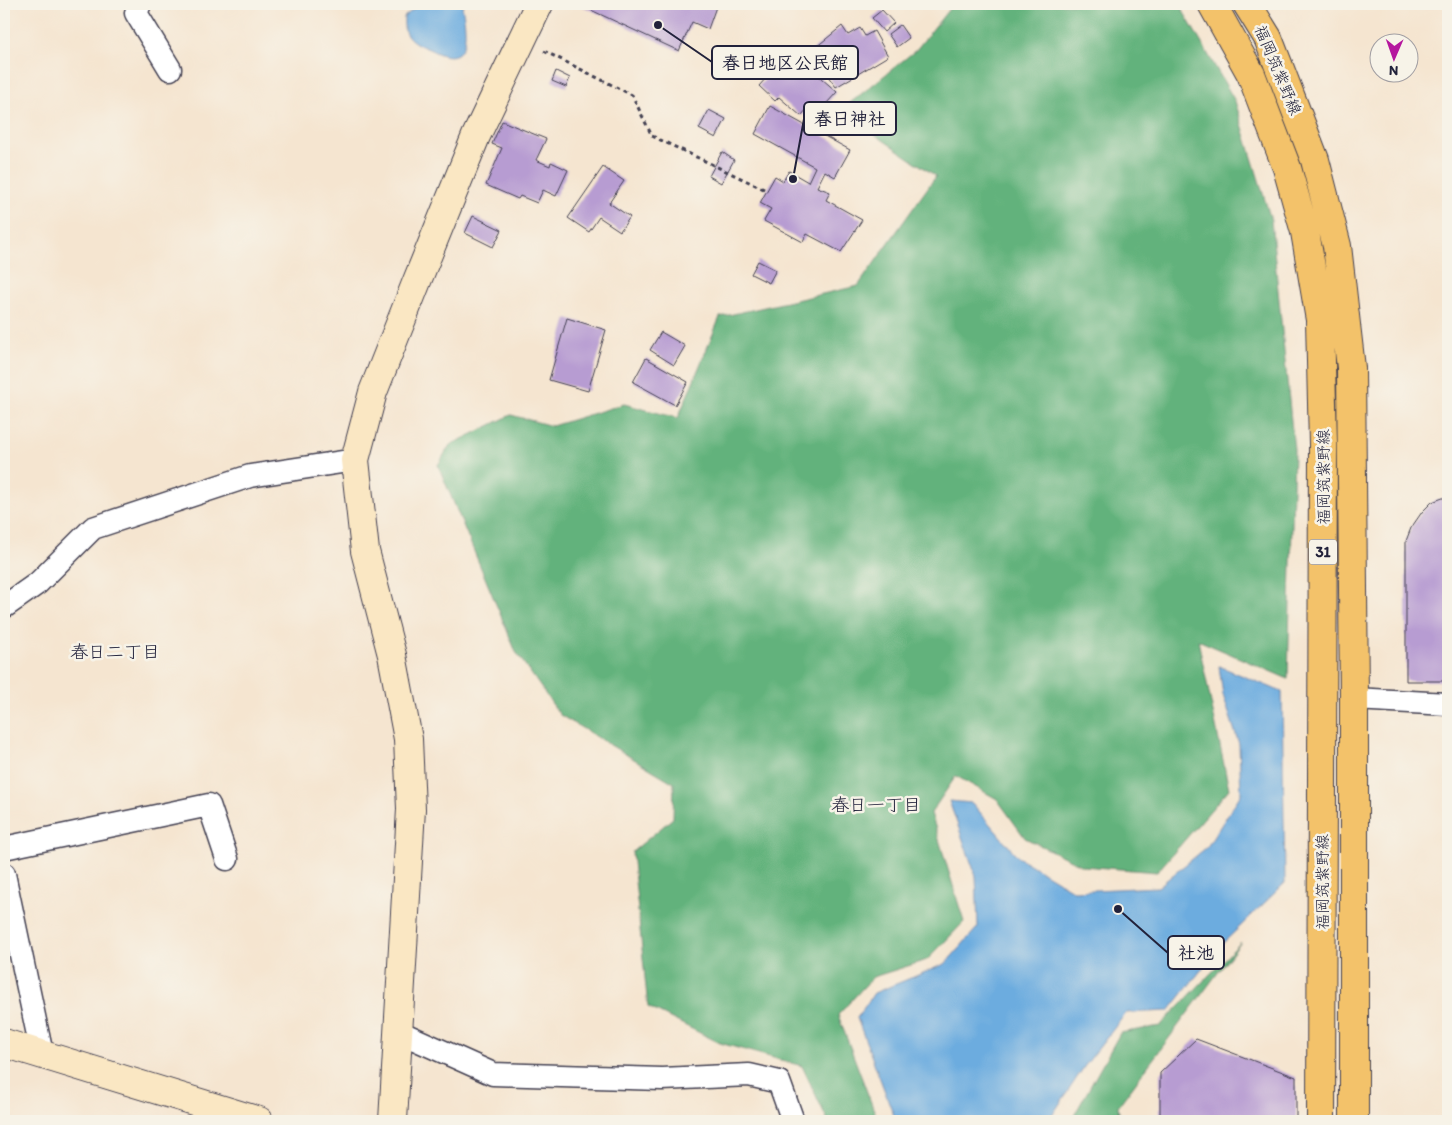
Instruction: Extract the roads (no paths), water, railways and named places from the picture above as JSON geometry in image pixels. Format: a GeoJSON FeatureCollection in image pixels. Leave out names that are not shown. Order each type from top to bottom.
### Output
{"type":"FeatureCollection","features":[{"type":"Feature","properties":{"kind":"main road","name":"福岡筑紫野線"},"geometry":{"type":"LineString","coordinates":[[1212,4],[1251,74],[1287,168],[1305,232],[1320,320],[1323,445],[1321,1121]]}},
{"type":"Feature","properties":{"kind":"main road","name":"福岡筑紫野線"},"geometry":{"type":"LineString","coordinates":[[1247,4],[1268,38],[1314,160],[1337,246],[1351,368],[1354,699],[1354,1121]]}},
{"type":"Feature","properties":{"kind":"street"},"geometry":{"type":"LineString","coordinates":[[140,4],[136,13],[170,69]]}},
{"type":"Feature","properties":{"kind":"street"},"geometry":{"type":"LineString","coordinates":[[393,1121],[411,809],[408,739],[392,655],[365,551],[354,460],[376,382],[476,136],[539,4]]}},
{"type":"Feature","properties":{"kind":"street"},"geometry":{"type":"LineString","coordinates":[[4,607],[38,583],[93,528],[250,476],[354,460]]}},
{"type":"Feature","properties":{"kind":"street"},"geometry":{"type":"LineString","coordinates":[[1354,699],[1448,704]]}},
{"type":"Feature","properties":{"kind":"street"},"geometry":{"type":"LineString","coordinates":[[4,848],[209,805],[227,860]]}},
{"type":"Feature","properties":{"kind":"street"},"geometry":{"type":"LineString","coordinates":[[4,874],[42,1054]]}},
{"type":"Feature","properties":{"kind":"street"},"geometry":{"type":"LineString","coordinates":[[397,1031],[493,1074],[662,1079],[749,1075],[779,1082],[793,1121]]}},
{"type":"Feature","properties":{"kind":"street"},"geometry":{"type":"LineString","coordinates":[[4,1043],[259,1121]]}},
{"type":"Feature","properties":{"kind":"water"},"geometry":{"type":"Polygon","coordinates":[[[420,4],[465,4],[462,6],[465,36],[460,52],[453,56],[444,55],[413,41],[406,34],[404,17],[420,4]]]}},
{"type":"Feature","properties":{"kind":"water"},"geometry":{"type":"Polygon","coordinates":[[[1219,666],[1282,692],[1285,883],[1221,945],[1169,1011],[1126,1013],[1084,1067],[1053,1114],[1051,1121],[896,1121],[857,1018],[874,993],[945,964],[978,927],[976,876],[949,801],[972,803],[1018,857],[1074,891],[1158,887],[1207,847],[1241,794],[1239,744],[1223,695],[1219,666]]]}},
{"type":"Feature","properties":{"kind":"place","name":"春日地区公民館"},"geometry":{"type":"Point","coordinates":[658,25]}},
{"type":"Feature","properties":{"kind":"place","name":"春日神社"},"geometry":{"type":"Point","coordinates":[793,179]}},
{"type":"Feature","properties":{"kind":"place","name":"社池"},"geometry":{"type":"Point","coordinates":[1118,909]}},
{"type":"Feature","properties":{"kind":"district","name":"春日二丁目"},"geometry":{"type":"Point","coordinates":[115,652]}},
{"type":"Feature","properties":{"kind":"district","name":"春日一丁目"},"geometry":{"type":"Point","coordinates":[876,805]}}]}
